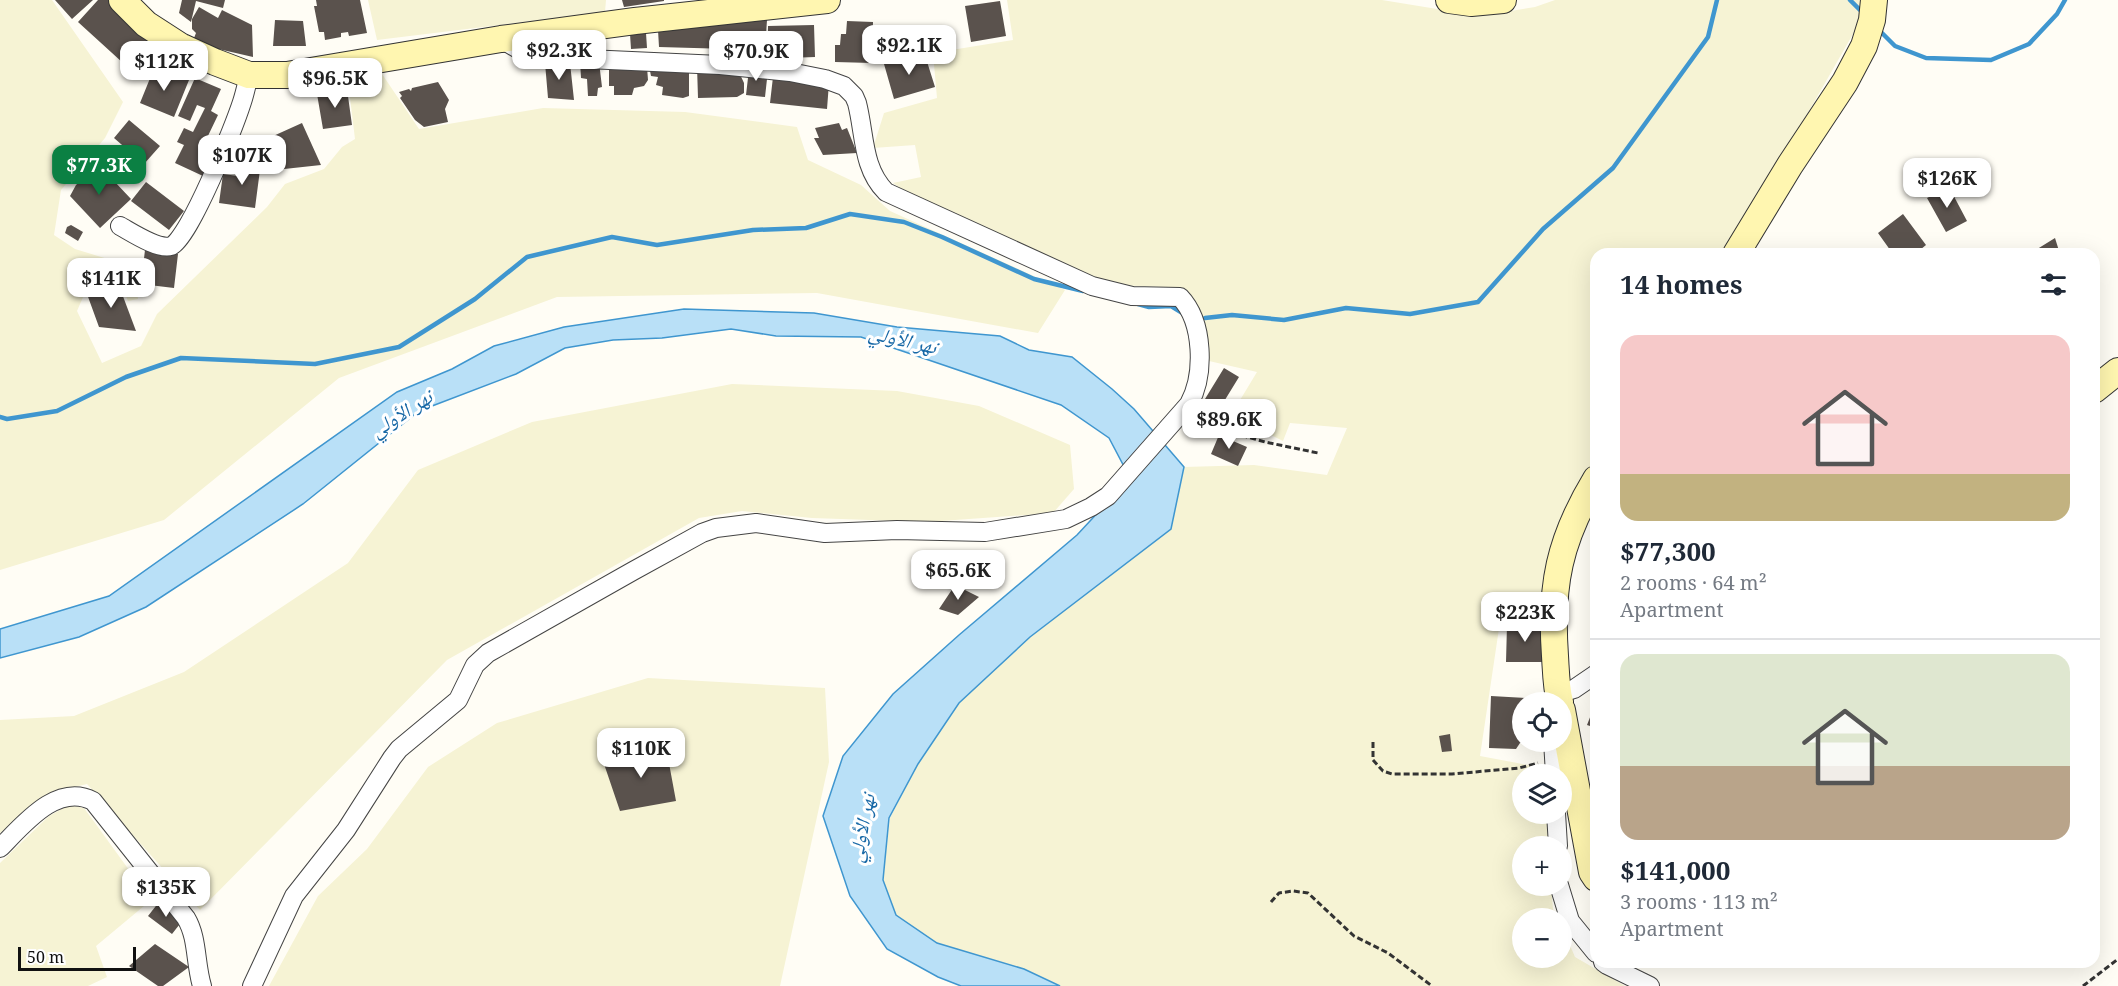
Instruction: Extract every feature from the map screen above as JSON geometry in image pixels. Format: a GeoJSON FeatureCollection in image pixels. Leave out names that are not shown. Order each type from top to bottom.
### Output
{"type":"FeatureCollection","features":[{"type":"Feature","properties":{"kind":"main road"},"geometry":{"type":"LineString","coordinates":[[122,0],[147,24],[180,46],[249,75],[298,74],[501,39],[634,21],[827,0]]}},
{"type":"Feature","properties":{"kind":"main road"},"geometry":{"type":"LineString","coordinates":[[1449,0],[1471,3],[1503,0]]}},
{"type":"Feature","properties":{"kind":"main road"},"geometry":{"type":"LineString","coordinates":[[1740,248],[1790,165],[1845,82],[1864,46],[1872,20],[1874,0]]}},
{"type":"Feature","properties":{"kind":"main road"},"geometry":{"type":"LineString","coordinates":[[2100,385],[2118,371]]}},
{"type":"Feature","properties":{"kind":"main road"},"geometry":{"type":"LineString","coordinates":[[1557,692],[1553,626],[1554,596],[1568,533],[1590,489]]}},
{"type":"Feature","properties":{"kind":"main road"},"geometry":{"type":"LineString","coordinates":[[1568,752],[1590,862]]}},
{"type":"Feature","properties":{"kind":"street"},"geometry":{"type":"LineString","coordinates":[[252,986],[294,896],[346,830],[392,758],[458,700],[475,665],[498,647],[702,533],[732,524],[756,523],[825,533],[897,530],[985,532],[1066,519],[1108,496],[1189,404],[1196,388],[1201,368],[1192,316],[1188,306],[1180,297],[1132,296],[1092,286],[886,192],[878,185],[868,163],[857,103],[854,96],[844,86],[805,74],[760,68],[543,57],[523,51],[501,39]]}},
{"type":"Feature","properties":{"kind":"street"},"geometry":{"type":"LineString","coordinates":[[120,226],[150,242],[168,247],[175,244],[181,237],[225,148],[243,100],[249,75]]}},
{"type":"Feature","properties":{"kind":"street"},"geometry":{"type":"LineString","coordinates":[[1570,692],[1590,678]]}},
{"type":"Feature","properties":{"kind":"street"},"geometry":{"type":"LineString","coordinates":[[0,848],[50,803],[78,795],[93,801],[131,845],[192,927],[197,970],[202,986]]}},
{"type":"Feature","properties":{"kind":"street"},"geometry":{"type":"LineString","coordinates":[[1562,896],[1570,921],[1590,946]]}},
{"type":"Feature","properties":{"kind":"street"},"geometry":{"type":"LineString","coordinates":[[1612,968],[1650,986]]}},
{"type":"Feature","properties":{"kind":"path"},"geometry":{"type":"LineString","coordinates":[[1189,404],[1195,412],[1237,434],[1318,453]]}},
{"type":"Feature","properties":{"kind":"path"},"geometry":{"type":"LineString","coordinates":[[1373,742],[1373,760],[1383,771],[1392,774],[1452,774],[1519,768],[1554,758]]}},
{"type":"Feature","properties":{"kind":"path"},"geometry":{"type":"LineString","coordinates":[[1271,902],[1279,894],[1293,891],[1308,893],[1354,936],[1388,953],[1432,986]]}},
{"type":"Feature","properties":{"kind":"path"},"geometry":{"type":"LineString","coordinates":[[2083,986],[2118,959]]}},
{"type":"Feature","properties":{"kind":"shaded area"},"geometry":{"type":"Polygon","coordinates":[[[0,0],[52,0],[123,102],[105,138],[61,190],[54,235],[75,249],[134,267],[138,299],[128,301],[119,280],[87,288],[77,311],[102,363],[141,346],[157,314],[267,207],[285,184],[324,169],[342,147],[355,139],[347,73],[378,68],[419,129],[543,108],[685,112],[797,127],[808,160],[861,185],[890,211],[1065,290],[1038,333],[817,293],[557,297],[339,378],[164,520],[0,570],[0,0]]]}},
{"type":"Feature","properties":{"kind":"shaded area"},"geometry":{"type":"Polygon","coordinates":[[[368,0],[606,0],[605,12],[377,40],[368,0]]]}},
{"type":"Feature","properties":{"kind":"shaded area"},"geometry":{"type":"Polygon","coordinates":[[[1007,0],[1382,0],[1480,16],[1535,7],[1555,0],[1860,0],[1861,20],[1785,153],[1727,248],[1590,248],[1590,474],[1559,526],[1546,598],[1501,615],[1480,756],[1523,764],[1512,764],[1512,824],[1548,824],[1548,836],[1512,836],[1512,896],[1552,896],[1553,908],[1512,908],[1512,968],[1572,968],[1572,950],[1575,957],[1590,966],[1590,968],[1594,968],[1625,986],[1060,986],[1024,969],[937,943],[896,915],[883,880],[890,818],[918,764],[959,703],[1030,637],[1171,529],[1184,467],[1254,465],[1327,475],[1347,428],[1290,423],[1283,441],[1231,415],[1257,372],[1209,361],[1198,307],[1183,294],[1163,287],[1113,285],[918,200],[893,183],[921,177],[915,145],[873,148],[884,113],[937,98],[933,53],[1013,40],[1007,0]]]}},
{"type":"Feature","properties":{"kind":"shaded area"},"geometry":{"type":"Polygon","coordinates":[[[732,384],[897,391],[979,406],[1070,445],[1074,489],[1053,513],[927,522],[812,518],[742,511],[699,518],[447,660],[200,910],[87,784],[49,793],[0,833],[0,720],[74,716],[184,672],[348,563],[418,470],[532,422],[732,384]]]}},
{"type":"Feature","properties":{"kind":"shaded area"},"geometry":{"type":"Polygon","coordinates":[[[648,678],[825,688],[829,762],[780,986],[269,986],[318,896],[367,849],[428,767],[497,723],[648,678]]]}},
{"type":"Feature","properties":{"kind":"shaded area"},"geometry":{"type":"Polygon","coordinates":[[[69,805],[84,808],[145,892],[144,906],[96,946],[107,977],[88,986],[0,986],[0,863],[49,816],[69,805]]]}},
{"type":"Feature","properties":{"kind":"water","name":"نهر الأولي"},"geometry":{"type":"Polygon","coordinates":[[[684,309],[814,313],[897,327],[1000,336],[1029,350],[1072,357],[1134,409],[1184,467],[1171,529],[1030,637],[959,703],[918,764],[889,818],[883,880],[896,915],[937,943],[1024,969],[1060,986],[961,986],[938,977],[887,949],[850,896],[823,816],[843,756],[893,694],[1077,535],[1130,478],[1109,438],[1061,405],[861,337],[776,336],[731,329],[662,338],[613,340],[565,348],[516,374],[419,411],[303,504],[146,607],[79,637],[0,658],[0,629],[109,596],[397,392],[452,369],[494,346],[564,327],[684,309]]]}},
{"type":"Feature","properties":{"kind":"building"},"geometry":{"type":"Polygon","coordinates":[[[55,0],[93,0],[72,19],[55,0]]]}},
{"type":"Feature","properties":{"kind":"building"},"geometry":{"type":"Polygon","coordinates":[[[98,0],[116,0],[162,42],[134,73],[78,22],[98,0]]]}},
{"type":"Feature","properties":{"kind":"building"},"geometry":{"type":"Polygon","coordinates":[[[182,0],[225,0],[223,8],[196,1],[191,22],[179,13],[182,0]]]}},
{"type":"Feature","properties":{"kind":"building"},"geometry":{"type":"Polygon","coordinates":[[[316,0],[360,0],[367,33],[349,36],[348,32],[341,33],[341,37],[325,40],[324,32],[319,32],[314,6],[317,6],[316,0]]]}},
{"type":"Feature","properties":{"kind":"building"},"geometry":{"type":"Polygon","coordinates":[[[622,0],[664,0],[664,1],[624,7],[622,0]]]}},
{"type":"Feature","properties":{"kind":"building"},"geometry":{"type":"Polygon","coordinates":[[[1000,1],[1006,36],[971,42],[965,6],[1000,1]]]}},
{"type":"Feature","properties":{"kind":"building"},"geometry":{"type":"Polygon","coordinates":[[[199,7],[218,18],[222,10],[252,25],[253,57],[214,48],[194,38],[196,33],[192,29],[192,19],[199,7]]]}},
{"type":"Feature","properties":{"kind":"building"},"geometry":{"type":"Polygon","coordinates":[[[275,20],[303,21],[306,46],[273,46],[275,20]]]}},
{"type":"Feature","properties":{"kind":"building"},"geometry":{"type":"Polygon","coordinates":[[[767,20],[765,50],[659,47],[658,30],[767,20]]]}},
{"type":"Feature","properties":{"kind":"building"},"geometry":{"type":"Polygon","coordinates":[[[847,21],[873,22],[872,63],[835,62],[835,45],[840,45],[841,34],[846,34],[847,21]]]}},
{"type":"Feature","properties":{"kind":"building"},"geometry":{"type":"Polygon","coordinates":[[[814,25],[815,57],[788,58],[778,55],[778,41],[768,36],[768,26],[814,25]]]}},
{"type":"Feature","properties":{"kind":"building"},"geometry":{"type":"Polygon","coordinates":[[[646,33],[647,48],[631,49],[630,34],[646,33]]]}},
{"type":"Feature","properties":{"kind":"building"},"geometry":{"type":"Polygon","coordinates":[[[924,52],[935,87],[894,99],[884,64],[924,52]]]}},
{"type":"Feature","properties":{"kind":"building"},"geometry":{"type":"Polygon","coordinates":[[[580,61],[599,62],[602,87],[598,88],[597,96],[588,96],[587,79],[581,78],[580,61]]]}},
{"type":"Feature","properties":{"kind":"building"},"geometry":{"type":"Polygon","coordinates":[[[545,63],[570,63],[574,100],[548,98],[545,63]]]}},
{"type":"Feature","properties":{"kind":"building"},"geometry":{"type":"Polygon","coordinates":[[[609,65],[647,67],[648,80],[644,86],[634,88],[632,95],[614,95],[614,86],[609,86],[609,65]]]}},
{"type":"Feature","properties":{"kind":"building"},"geometry":{"type":"Polygon","coordinates":[[[155,66],[189,80],[174,117],[140,103],[155,66]]]}},
{"type":"Feature","properties":{"kind":"building"},"geometry":{"type":"Polygon","coordinates":[[[649,66],[689,69],[689,96],[683,98],[662,95],[663,87],[656,85],[658,77],[651,76],[649,66]]]}},
{"type":"Feature","properties":{"kind":"building"},"geometry":{"type":"Polygon","coordinates":[[[697,66],[738,70],[744,83],[744,93],[737,97],[698,98],[697,66]]]}},
{"type":"Feature","properties":{"kind":"building"},"geometry":{"type":"Polygon","coordinates":[[[743,68],[768,70],[765,97],[746,95],[748,78],[743,68]]]}},
{"type":"Feature","properties":{"kind":"building"},"geometry":{"type":"Polygon","coordinates":[[[773,77],[829,83],[827,109],[770,103],[773,77]]]}},
{"type":"Feature","properties":{"kind":"building"},"geometry":{"type":"Polygon","coordinates":[[[195,78],[221,89],[211,111],[218,115],[206,140],[218,146],[203,176],[175,163],[184,145],[177,142],[184,128],[193,132],[205,108],[197,105],[190,121],[178,116],[195,78]]]}},
{"type":"Feature","properties":{"kind":"building"},"geometry":{"type":"Polygon","coordinates":[[[438,82],[449,100],[445,109],[448,122],[424,127],[415,120],[400,98],[402,96],[399,92],[409,89],[411,91],[412,88],[438,82]]]}},
{"type":"Feature","properties":{"kind":"building"},"geometry":{"type":"Polygon","coordinates":[[[347,89],[352,125],[323,129],[317,94],[347,89]]]}},
{"type":"Feature","properties":{"kind":"building"},"geometry":{"type":"Polygon","coordinates":[[[129,120],[160,146],[144,164],[114,138],[129,120]]]}},
{"type":"Feature","properties":{"kind":"building"},"geometry":{"type":"Polygon","coordinates":[[[302,123],[321,165],[275,170],[271,137],[302,123]]]}},
{"type":"Feature","properties":{"kind":"building"},"geometry":{"type":"Polygon","coordinates":[[[839,123],[842,130],[847,128],[857,153],[823,155],[814,138],[819,138],[815,128],[839,123]]]}},
{"type":"Feature","properties":{"kind":"building"},"geometry":{"type":"Polygon","coordinates":[[[240,160],[261,162],[255,208],[219,203],[223,174],[238,176],[240,160]]]}},
{"type":"Feature","properties":{"kind":"building"},"geometry":{"type":"Polygon","coordinates":[[[98,164],[131,199],[100,228],[70,196],[76,185],[98,164]]]}},
{"type":"Feature","properties":{"kind":"building"},"geometry":{"type":"Polygon","coordinates":[[[146,182],[184,211],[169,230],[131,201],[146,182]]]}},
{"type":"Feature","properties":{"kind":"building"},"geometry":{"type":"Polygon","coordinates":[[[1949,187],[1967,221],[1946,232],[1927,198],[1949,187]]]}},
{"type":"Feature","properties":{"kind":"building"},"geometry":{"type":"Polygon","coordinates":[[[1903,214],[1926,245],[1922,248],[1889,248],[1878,233],[1903,214]]]}},
{"type":"Feature","properties":{"kind":"building"},"geometry":{"type":"Polygon","coordinates":[[[71,225],[83,232],[78,241],[65,233],[67,227],[71,225]]]}},
{"type":"Feature","properties":{"kind":"building"},"geometry":{"type":"Polygon","coordinates":[[[2055,238],[2058,248],[2039,248],[2055,238]]]}},
{"type":"Feature","properties":{"kind":"building"},"geometry":{"type":"Polygon","coordinates":[[[145,250],[178,254],[174,288],[141,284],[145,250]]]}},
{"type":"Feature","properties":{"kind":"building"},"geometry":{"type":"Polygon","coordinates":[[[118,283],[136,331],[99,327],[87,294],[118,283]]]}},
{"type":"Feature","properties":{"kind":"building"},"geometry":{"type":"Polygon","coordinates":[[[1224,368],[1239,377],[1220,408],[1205,399],[1224,368]]]}},
{"type":"Feature","properties":{"kind":"building"},"geometry":{"type":"Polygon","coordinates":[[[1219,435],[1247,447],[1238,466],[1211,454],[1219,435]]]}},
{"type":"Feature","properties":{"kind":"building"},"geometry":{"type":"Polygon","coordinates":[[[955,585],[979,597],[958,615],[939,609],[955,585]]]}},
{"type":"Feature","properties":{"kind":"building"},"geometry":{"type":"Polygon","coordinates":[[[1514,623],[1543,623],[1542,662],[1506,662],[1507,625],[1514,625],[1514,623]]]}},
{"type":"Feature","properties":{"kind":"building"},"geometry":{"type":"Polygon","coordinates":[[[1491,696],[1512,697],[1512,749],[1489,748],[1491,696]]]}},
{"type":"Feature","properties":{"kind":"building"},"geometry":{"type":"Polygon","coordinates":[[[1450,734],[1452,751],[1442,752],[1439,736],[1450,734]]]}},
{"type":"Feature","properties":{"kind":"building"},"geometry":{"type":"Polygon","coordinates":[[[666,747],[676,801],[620,811],[603,761],[666,747]]]}},
{"type":"Feature","properties":{"kind":"building"},"geometry":{"type":"Polygon","coordinates":[[[159,902],[183,920],[172,934],[148,916],[159,902]]]}},
{"type":"Feature","properties":{"kind":"building"},"geometry":{"type":"Polygon","coordinates":[[[155,944],[189,967],[163,986],[158,986],[129,966],[155,944]]]}},
{"type":"Feature","properties":{"kind":"waterway"},"geometry":{"type":"LineString","coordinates":[[1205,318],[1232,315],[1284,320],[1346,308],[1410,314],[1478,302],[1543,229],[1613,168],[1708,37],[1717,0]]}},
{"type":"Feature","properties":{"kind":"waterway"},"geometry":{"type":"LineString","coordinates":[[1850,0],[1863,13]]}},
{"type":"Feature","properties":{"kind":"waterway"},"geometry":{"type":"LineString","coordinates":[[1879,30],[1895,46],[1926,58],[1991,60],[2029,44],[2057,14],[2065,0]]}},
{"type":"Feature","properties":{"kind":"waterway"},"geometry":{"type":"LineString","coordinates":[[0,417],[7,419],[57,411],[126,377],[181,358],[315,364],[399,347],[475,299],[527,257],[612,237],[657,245],[753,230],[806,228],[850,214],[904,222],[1034,279],[1083,291]]}},
{"type":"Feature","properties":{"kind":"waterway"},"geometry":{"type":"LineString","coordinates":[[1138,304],[1149,307],[1171,306],[1184,314]]}}]}
